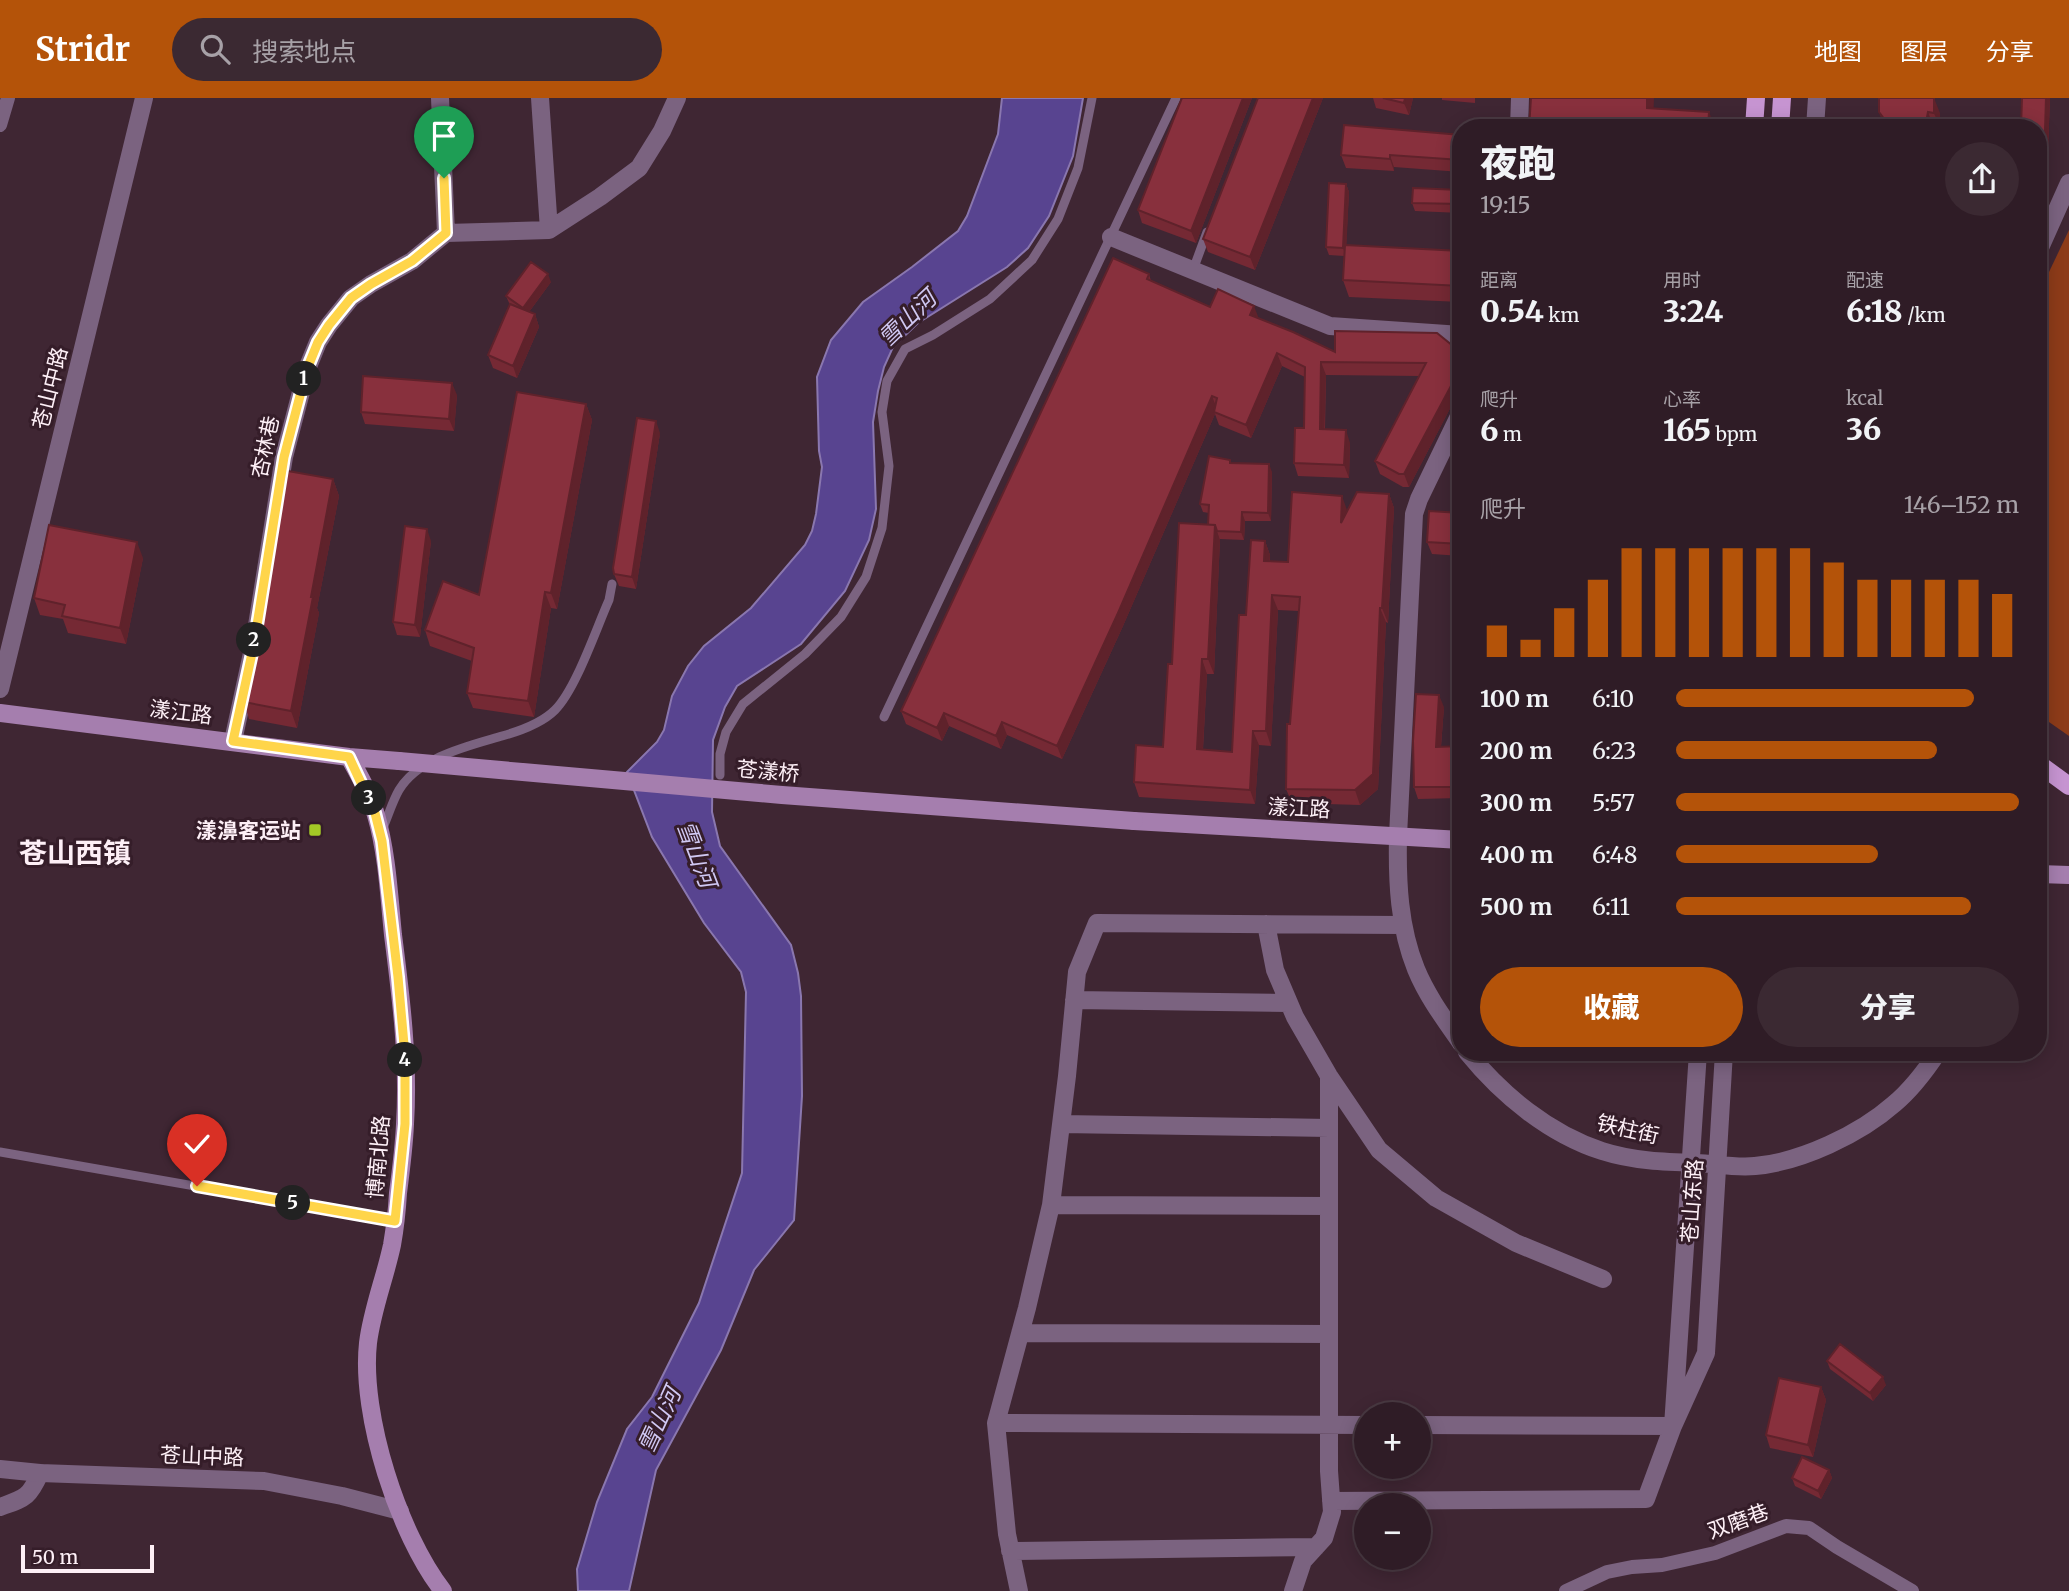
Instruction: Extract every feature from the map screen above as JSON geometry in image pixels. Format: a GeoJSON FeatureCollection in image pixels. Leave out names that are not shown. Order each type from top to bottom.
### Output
{"type":"FeatureCollection","features":[{"type":"Feature","properties":{"kind":"main road"},"geometry":{"type":"LineString","coordinates":[[1755,119],[1756,98]]}},
{"type":"Feature","properties":{"kind":"main road"},"geometry":{"type":"LineString","coordinates":[[1781,119],[1782,98]]}},
{"type":"Feature","properties":{"kind":"main road","name":"漾江路"},"geometry":{"type":"LineString","coordinates":[[0,713],[399,761]]}},
{"type":"Feature","properties":{"kind":"main road","name":"博南北路"},"geometry":{"type":"LineString","coordinates":[[349,757],[375,813],[380,834],[405,1056],[405,1124],[395,1221],[392,1245],[370,1329],[367,1372],[374,1429],[400,1511],[421,1559],[443,1591]]}},
{"type":"Feature","properties":{"kind":"main road","name":"苍漾桥"},"geometry":{"type":"LineString","coordinates":[[399,761],[782,795],[1134,821]]}},
{"type":"Feature","properties":{"kind":"main road"},"geometry":{"type":"LineString","coordinates":[[2047,770],[2069,786]]}},
{"type":"Feature","properties":{"kind":"main road","name":"漾江路"},"geometry":{"type":"LineString","coordinates":[[1134,821],[1452,839]]}},
{"type":"Feature","properties":{"kind":"main road"},"geometry":{"type":"LineString","coordinates":[[2047,874],[2069,875]]}},
{"type":"Feature","properties":{"kind":"street"},"geometry":{"type":"LineString","coordinates":[[0,125],[8,98]]}},
{"type":"Feature","properties":{"kind":"street","name":"苍山中路"},"geometry":{"type":"LineString","coordinates":[[0,689],[144,98]]}},
{"type":"Feature","properties":{"kind":"street"},"geometry":{"type":"LineString","coordinates":[[440,98],[446,233],[549,230],[639,168],[662,131],[677,98]]}},
{"type":"Feature","properties":{"kind":"street"},"geometry":{"type":"LineString","coordinates":[[540,98],[549,230]]}},
{"type":"Feature","properties":{"kind":"street"},"geometry":{"type":"LineString","coordinates":[[1519,119],[1520,98]]}},
{"type":"Feature","properties":{"kind":"street"},"geometry":{"type":"LineString","coordinates":[[1816,119],[1817,98]]}},
{"type":"Feature","properties":{"kind":"street"},"geometry":{"type":"LineString","coordinates":[[2047,232],[2069,183]]}},
{"type":"Feature","properties":{"kind":"street","name":"杏林巷"},"geometry":{"type":"LineString","coordinates":[[233,741],[254,644],[284,457],[307,369],[318,342],[351,298],[412,261],[446,233]]}},
{"type":"Feature","properties":{"kind":"street"},"geometry":{"type":"LineString","coordinates":[[1111,237],[1330,326],[1452,334]]}},
{"type":"Feature","properties":{"kind":"street"},"geometry":{"type":"LineString","coordinates":[[1452,431],[1419,499],[1415,514],[1397,873],[1403,925],[1416,970],[1452,1030]]}},
{"type":"Feature","properties":{"kind":"street"},"geometry":{"type":"LineString","coordinates":[[1019,1591],[1007,1534],[996,1423],[1051,1205],[1077,972],[1097,923],[1403,925]]}},
{"type":"Feature","properties":{"kind":"street"},"geometry":{"type":"LineString","coordinates":[[1266,924],[1275,970],[1289,1003],[1329,1076],[1379,1150],[1436,1198],[1516,1243],[1602,1279]]}},
{"type":"Feature","properties":{"kind":"street"},"geometry":{"type":"LineString","coordinates":[[1074,1000],[1289,1003]]}},
{"type":"Feature","properties":{"kind":"street","name":"铁柱街"},"geometry":{"type":"LineString","coordinates":[[1474,1061],[1517,1103],[1558,1131],[1601,1151],[1636,1159],[1754,1167],[1818,1149],[1861,1128],[1895,1104],[1932,1061]]}},
{"type":"Feature","properties":{"kind":"street","name":"苍山东路"},"geometry":{"type":"LineString","coordinates":[[1673,1426],[1697,1061]]}},
{"type":"Feature","properties":{"kind":"street","name":"苍山东路"},"geometry":{"type":"LineString","coordinates":[[1673,1426],[1706,1353],[1724,1061]]}},
{"type":"Feature","properties":{"kind":"street"},"geometry":{"type":"LineString","coordinates":[[1293,1591],[1303,1561],[1324,1538],[1332,1512],[1329,1424],[1329,1076]]}},
{"type":"Feature","properties":{"kind":"street"},"geometry":{"type":"LineString","coordinates":[[1061,1124],[1329,1128]]}},
{"type":"Feature","properties":{"kind":"street"},"geometry":{"type":"LineString","coordinates":[[1051,1205],[1329,1206]]}},
{"type":"Feature","properties":{"kind":"street"},"geometry":{"type":"LineString","coordinates":[[1020,1334],[1329,1334]]}},
{"type":"Feature","properties":{"kind":"street"},"geometry":{"type":"LineString","coordinates":[[996,1423],[1354,1425]]}},
{"type":"Feature","properties":{"kind":"street"},"geometry":{"type":"LineString","coordinates":[[1331,1501],[1646,1499],[1673,1426],[1431,1425]]}},
{"type":"Feature","properties":{"kind":"street","name":"苍山中路"},"geometry":{"type":"LineString","coordinates":[[0,1469],[40,1473],[264,1481],[342,1496],[400,1511]]}},
{"type":"Feature","properties":{"kind":"street"},"geometry":{"type":"LineString","coordinates":[[0,1475],[40,1473],[31,1492],[22,1499],[0,1507]]}},
{"type":"Feature","properties":{"kind":"street","name":"双磨巷"},"geometry":{"type":"LineString","coordinates":[[1566,1591],[1606,1572],[1715,1553],[1786,1526],[1809,1528],[1912,1591]]}},
{"type":"Feature","properties":{"kind":"street"},"geometry":{"type":"LineString","coordinates":[[1010,1551],[1315,1547]]}},
{"type":"Feature","properties":{"kind":"lane"},"geometry":{"type":"LineString","coordinates":[[720,775],[720,754],[726,732],[743,704],[805,654],[841,617],[866,578],[882,528],[889,466],[882,412],[887,380],[905,349],[933,335],[990,299],[1032,260],[1058,219],[1073,180],[1092,98]]}},
{"type":"Feature","properties":{"kind":"lane"},"geometry":{"type":"LineString","coordinates":[[884,717],[1176,98]]}},
{"type":"Feature","properties":{"kind":"lane"},"geometry":{"type":"LineString","coordinates":[[1192,270],[1212,221]]}},
{"type":"Feature","properties":{"kind":"lane"},"geometry":{"type":"LineString","coordinates":[[380,834],[399,790],[413,774],[437,759],[515,733],[541,721],[555,710],[570,689],[609,600],[612,584]]}},
{"type":"Feature","properties":{"kind":"lane"},"geometry":{"type":"LineString","coordinates":[[0,1152],[395,1221]]}},
{"type":"Feature","properties":{"kind":"shaded area"},"geometry":{"type":"Polygon","coordinates":[[[2069,230],[2069,736],[2047,721],[2047,276],[2069,230]]]}},
{"type":"Feature","properties":{"kind":"water","name":"雪山河"},"geometry":{"type":"Polygon","coordinates":[[[1002,98],[1083,98],[1073,156],[1049,216],[1028,248],[1007,267],[918,323],[893,347],[884,367],[873,422],[876,509],[869,540],[845,591],[801,644],[737,686],[725,707],[713,740],[712,812],[720,846],[791,945],[798,973],[801,996],[802,1096],[794,1220],[754,1270],[721,1350],[656,1470],[629,1591],[578,1591],[577,1569],[597,1502],[627,1429],[652,1397],[699,1303],[742,1173],[746,992],[741,972],[704,923],[652,837],[627,772],[657,742],[664,730],[672,696],[688,666],[704,646],[751,608],[805,545],[816,514],[822,467],[819,451],[817,377],[831,340],[863,302],[958,231],[967,216],[998,134],[1002,98]]]}},
{"type":"Feature","properties":{"kind":"building"},"geometry":{"type":"Polygon","coordinates":[[[1182,98],[1243,98],[1191,231],[1138,210],[1182,98]]]}},
{"type":"Feature","properties":{"kind":"building"},"geometry":{"type":"Polygon","coordinates":[[[1258,98],[1313,98],[1250,257],[1203,239],[1258,98]]]}},
{"type":"Feature","properties":{"kind":"building"},"geometry":{"type":"Polygon","coordinates":[[[1383,98],[1405,98],[1404,103],[1383,98]]]}},
{"type":"Feature","properties":{"kind":"building"},"geometry":{"type":"Polygon","coordinates":[[[1531,98],[1647,98],[1647,108],[1709,112],[1709,119],[1530,119],[1531,98]]]}},
{"type":"Feature","properties":{"kind":"building"},"geometry":{"type":"Polygon","coordinates":[[[1879,98],[1934,98],[1934,113],[1928,112],[1927,119],[1884,119],[1879,112],[1879,98]]]}},
{"type":"Feature","properties":{"kind":"building"},"geometry":{"type":"Polygon","coordinates":[[[2022,98],[2046,98],[2045,119],[2021,119],[2022,98]]]}},
{"type":"Feature","properties":{"kind":"building"},"geometry":{"type":"Polygon","coordinates":[[[1344,125],[1452,134],[1452,159],[1341,155],[1344,125]]]}},
{"type":"Feature","properties":{"kind":"building"},"geometry":{"type":"Polygon","coordinates":[[[1329,183],[1346,184],[1343,248],[1326,247],[1329,183]]]}},
{"type":"Feature","properties":{"kind":"building"},"geometry":{"type":"Polygon","coordinates":[[[1413,188],[1452,190],[1452,204],[1412,203],[1413,188]]]}},
{"type":"Feature","properties":{"kind":"building"},"geometry":{"type":"Polygon","coordinates":[[[1345,245],[1452,251],[1452,286],[1343,280],[1345,245]]]}},
{"type":"Feature","properties":{"kind":"building"},"geometry":{"type":"Polygon","coordinates":[[[1113,258],[1149,274],[1147,279],[1210,307],[1218,289],[1254,306],[1250,315],[1335,352],[1335,331],[1437,333],[1452,345],[1452,384],[1404,474],[1375,461],[1426,363],[1321,362],[1320,429],[1346,430],[1344,465],[1294,463],[1295,428],[1304,428],[1305,367],[1277,353],[1246,425],[1214,412],[1217,398],[1212,396],[1057,746],[1002,722],[996,736],[944,713],[937,728],[901,711],[1113,258]]]}},
{"type":"Feature","properties":{"kind":"building"},"geometry":{"type":"Polygon","coordinates":[[[531,262],[548,274],[523,308],[506,296],[531,262]]]}},
{"type":"Feature","properties":{"kind":"building"},"geometry":{"type":"Polygon","coordinates":[[[510,304],[535,314],[513,366],[488,355],[510,304]]]}},
{"type":"Feature","properties":{"kind":"building"},"geometry":{"type":"Polygon","coordinates":[[[363,376],[452,383],[449,419],[361,412],[363,376]]]}},
{"type":"Feature","properties":{"kind":"building"},"geometry":{"type":"Polygon","coordinates":[[[517,392],[586,404],[551,593],[545,592],[528,701],[467,693],[474,648],[425,630],[443,581],[479,595],[517,392]]]}},
{"type":"Feature","properties":{"kind":"building"},"geometry":{"type":"Polygon","coordinates":[[[637,418],[656,421],[632,577],[614,574],[613,568],[637,418]]]}},
{"type":"Feature","properties":{"kind":"building"},"geometry":{"type":"Polygon","coordinates":[[[1209,456],[1230,460],[1230,463],[1269,464],[1268,513],[1242,512],[1241,532],[1217,531],[1215,525],[1208,525],[1209,505],[1200,504],[1209,456]]]}},
{"type":"Feature","properties":{"kind":"building"},"geometry":{"type":"Polygon","coordinates":[[[288,471],[333,479],[291,711],[244,702],[288,471]]]}},
{"type":"Feature","properties":{"kind":"building"},"geometry":{"type":"Polygon","coordinates":[[[1292,492],[1342,496],[1341,523],[1357,492],[1389,494],[1380,608],[1373,774],[1355,790],[1286,789],[1287,724],[1290,724],[1300,597],[1272,595],[1266,731],[1253,731],[1250,790],[1134,782],[1136,745],[1163,747],[1168,664],[1172,664],[1179,523],[1215,525],[1208,659],[1202,659],[1197,749],[1232,752],[1239,615],[1246,615],[1251,540],[1265,541],[1264,561],[1288,562],[1292,492]]]}},
{"type":"Feature","properties":{"kind":"building"},"geometry":{"type":"Polygon","coordinates":[[[1429,511],[1452,512],[1452,543],[1427,542],[1429,511]]]}},
{"type":"Feature","properties":{"kind":"building"},"geometry":{"type":"Polygon","coordinates":[[[49,525],[137,542],[120,628],[62,616],[65,605],[34,598],[49,525]]]}},
{"type":"Feature","properties":{"kind":"building"},"geometry":{"type":"Polygon","coordinates":[[[405,526],[427,529],[415,625],[393,622],[405,526]]]}},
{"type":"Feature","properties":{"kind":"building"},"geometry":{"type":"Polygon","coordinates":[[[1416,694],[1439,695],[1436,747],[1452,746],[1452,787],[1414,787],[1416,694]]]}},
{"type":"Feature","properties":{"kind":"building"},"geometry":{"type":"Polygon","coordinates":[[[1840,1344],[1883,1377],[1870,1393],[1827,1361],[1840,1344]]]}},
{"type":"Feature","properties":{"kind":"building"},"geometry":{"type":"Polygon","coordinates":[[[1779,1378],[1821,1387],[1808,1445],[1766,1435],[1779,1378]]]}},
{"type":"Feature","properties":{"kind":"building"},"geometry":{"type":"Polygon","coordinates":[[[1802,1457],[1829,1470],[1818,1491],[1792,1478],[1802,1457]]]}},
{"type":"Feature","properties":{"kind":"place","name":"漾濞客运站"},"geometry":{"type":"Point","coordinates":[315,830]}},
{"type":"Feature","properties":{"kind":"district","name":"苍山西镇"},"geometry":{"type":"Point","coordinates":[75,853]}},
{"type":"Feature","properties":{"kind":"route"},"geometry":{"type":"LineString","coordinates":[[197,1186],[395,1221],[405,1124],[405,1056],[382,841],[375,813],[349,757],[233,741],[254,644],[284,457],[307,369],[318,342],[351,298],[412,261],[446,233],[444,178]]}}]}
